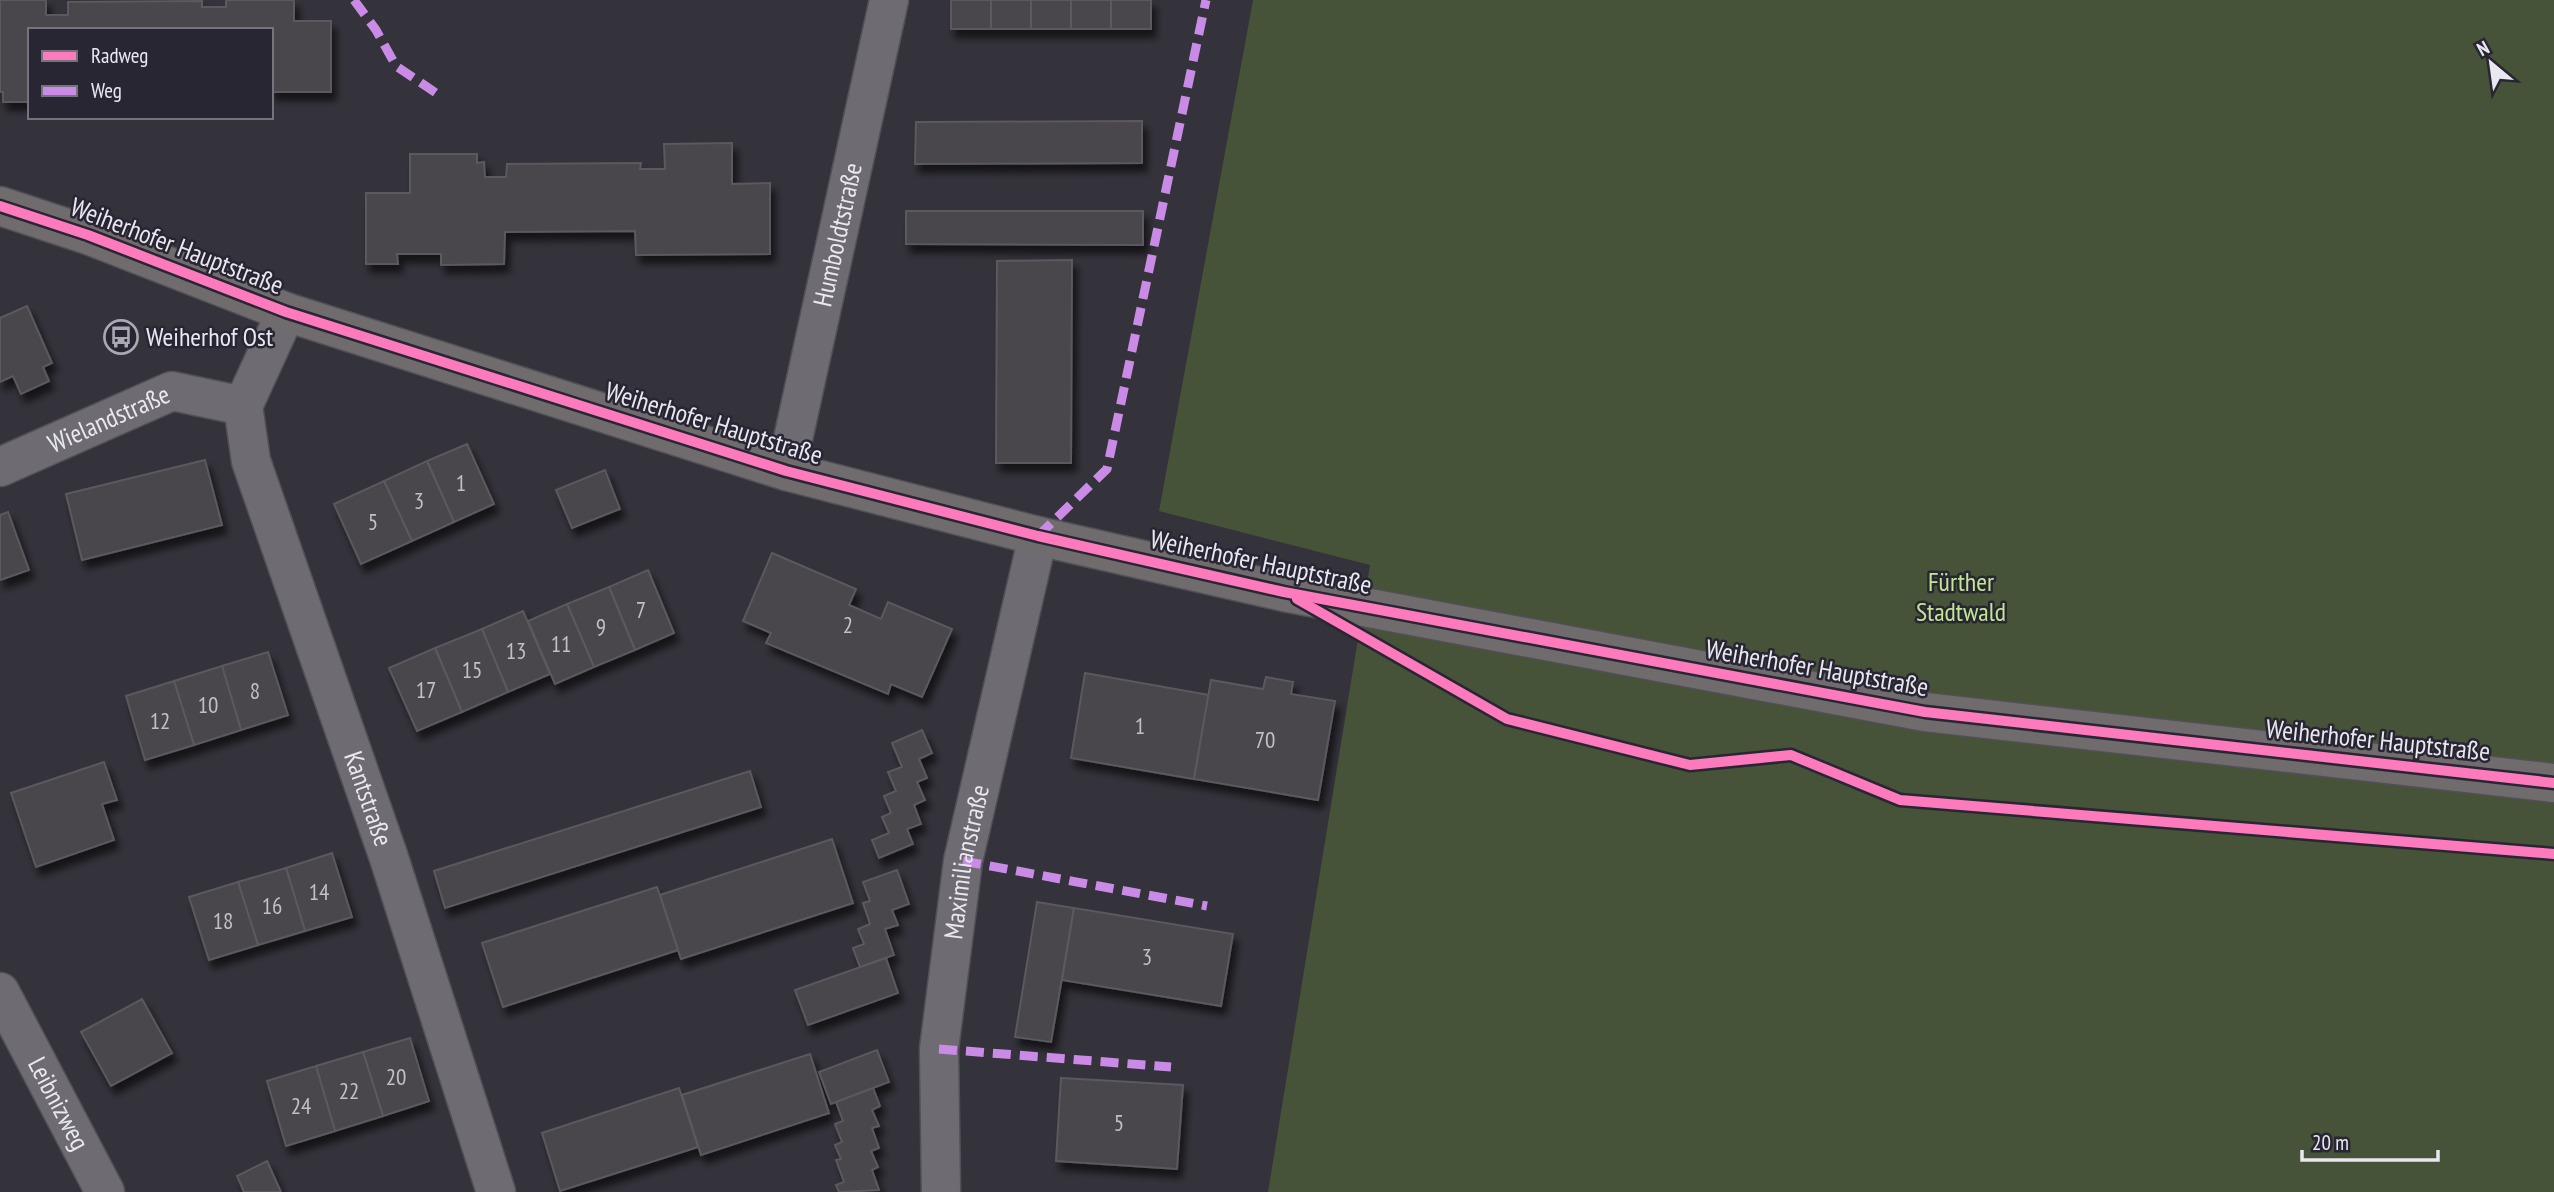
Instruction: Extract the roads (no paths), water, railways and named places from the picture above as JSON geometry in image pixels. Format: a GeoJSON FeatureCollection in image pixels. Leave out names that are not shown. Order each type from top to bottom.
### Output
{"type":"FeatureCollection","features":[{"type":"Feature","properties":{"kind":"street","name":"Humboldtstraße"},"geometry":{"type":"LineString","coordinates":[[786,471],[889,0]]}},
{"type":"Feature","properties":{"kind":"street","name":"Weiherhofer Hauptstraße"},"geometry":{"type":"LineString","coordinates":[[0,206],[88,235],[286,312],[786,471],[1038,536],[1284,592],[1926,712],[2554,783]]}},
{"type":"Feature","properties":{"kind":"street"},"geometry":{"type":"LineString","coordinates":[[243,406],[286,312]]}},
{"type":"Feature","properties":{"kind":"street","name":"Wielandstraße"},"geometry":{"type":"LineString","coordinates":[[0,467],[172,391],[243,406]]}},
{"type":"Feature","properties":{"kind":"street","name":"Kantstraße"},"geometry":{"type":"LineString","coordinates":[[243,406],[251,461],[389,858],[496,1192]]}},
{"type":"Feature","properties":{"kind":"street","name":"Maximilianstraße"},"geometry":{"type":"LineString","coordinates":[[942,1192],[939,1049],[963,861],[1038,536]]}},
{"type":"Feature","properties":{"kind":"street","name":"Leibnizweg"},"geometry":{"type":"LineString","coordinates":[[4,1010],[105,1192]]}},
{"type":"Feature","properties":{"kind":"place","name":"Weiherhof Ost"},"geometry":{"type":"Point","coordinates":[121,337]}},
{"type":"Feature","properties":{"kind":"park label","name":"Fürther Stadtwald"},"geometry":{"type":"Point","coordinates":[1961,597]}}]}
